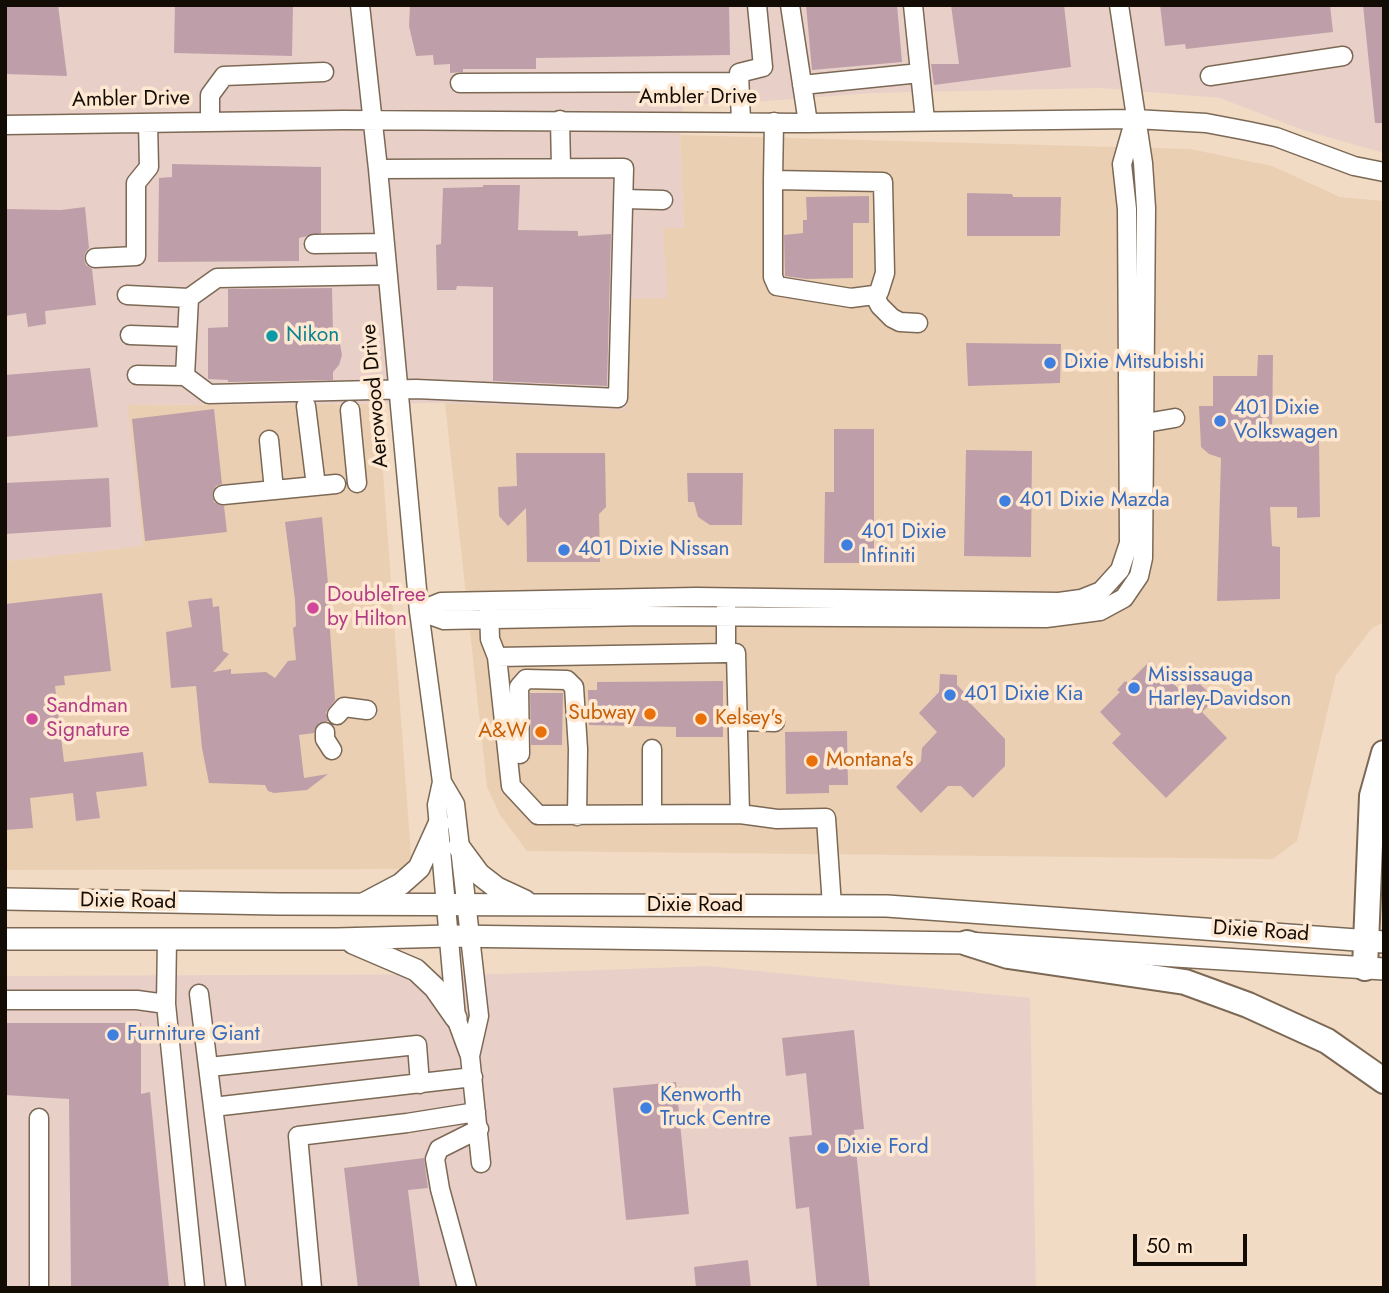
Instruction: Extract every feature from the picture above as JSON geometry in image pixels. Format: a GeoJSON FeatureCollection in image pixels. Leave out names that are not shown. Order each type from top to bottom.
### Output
{"type":"FeatureCollection","features":[{"type":"Feature","properties":{"kind":"highway"},"geometry":{"type":"LineString","coordinates":[[1374,968],[1372,796],[1384,753]]}},
{"type":"Feature","properties":{"kind":"highway"},"geometry":{"type":"LineString","coordinates":[[967,943],[1007,956],[1185,982],[1248,1005],[1326,1041],[1384,1081]]}},
{"type":"Feature","properties":{"kind":"main road"},"geometry":{"type":"LineString","coordinates":[[363,904],[401,884],[419,868],[439,824]]}},
{"type":"Feature","properties":{"kind":"main road"},"geometry":{"type":"LineString","coordinates":[[459,847],[479,874],[496,888],[534,905]]}},
{"type":"Feature","properties":{"kind":"main road","name":"Dixie Road"},"geometry":{"type":"LineString","coordinates":[[5,899],[363,904],[887,906],[1375,941]]}},
{"type":"Feature","properties":{"kind":"main road","name":"Dixie Road"},"geometry":{"type":"LineString","coordinates":[[5,939],[338,939],[460,936],[967,943],[1374,968]]}},
{"type":"Feature","properties":{"kind":"main road"},"geometry":{"type":"LineString","coordinates":[[338,939],[376,951],[416,970],[435,988],[456,1018]]}},
{"type":"Feature","properties":{"kind":"street","name":"Aerowood Drive"},"geometry":{"type":"LineString","coordinates":[[360,5],[419,611],[442,782],[438,805],[439,824],[457,904],[460,936],[479,1016],[470,1056]]}},
{"type":"Feature","properties":{"kind":"street"},"geometry":{"type":"LineString","coordinates":[[741,121],[739,73],[763,67],[757,5]]}},
{"type":"Feature","properties":{"kind":"street"},"geometry":{"type":"LineString","coordinates":[[790,5],[808,123]]}},
{"type":"Feature","properties":{"kind":"street"},"geometry":{"type":"LineString","coordinates":[[913,5],[925,120]]}},
{"type":"Feature","properties":{"kind":"street"},"geometry":{"type":"LineString","coordinates":[[419,611],[444,620],[883,617],[1046,610],[1094,594],[1112,581],[1124,564],[1129,542],[1146,208],[1143,163],[1119,5]]}},
{"type":"Feature","properties":{"kind":"street"},"geometry":{"type":"LineString","coordinates":[[1210,76],[1343,56]]}},
{"type":"Feature","properties":{"kind":"street"},"geometry":{"type":"LineString","coordinates":[[210,122],[210,95],[224,76],[324,72]]}},
{"type":"Feature","properties":{"kind":"street"},"geometry":{"type":"LineString","coordinates":[[802,85],[920,74]]}},
{"type":"Feature","properties":{"kind":"street"},"geometry":{"type":"LineString","coordinates":[[460,83],[739,82]]}},
{"type":"Feature","properties":{"kind":"street","name":"Ambler Drive"},"geometry":{"type":"LineString","coordinates":[[5,125],[560,120],[808,123],[1135,119],[1206,124],[1257,132],[1354,166],[1384,172]]}},
{"type":"Feature","properties":{"kind":"street"},"geometry":{"type":"LineString","coordinates":[[1135,119],[1122,164],[1127,209],[1136,425]]}},
{"type":"Feature","properties":{"kind":"street"},"geometry":{"type":"LineString","coordinates":[[560,120],[561,167]]}},
{"type":"Feature","properties":{"kind":"street"},"geometry":{"type":"LineString","coordinates":[[773,180],[883,182],[885,273],[882,285],[874,295],[851,298],[777,286],[773,277],[773,180],[774,122]]}},
{"type":"Feature","properties":{"kind":"street"},"geometry":{"type":"LineString","coordinates":[[95,258],[136,256],[136,183],[149,167],[148,123]]}},
{"type":"Feature","properties":{"kind":"street"},"geometry":{"type":"LineString","coordinates":[[137,375],[185,376],[209,394],[398,390],[618,398],[624,168],[378,169]]}},
{"type":"Feature","properties":{"kind":"street"},"geometry":{"type":"LineString","coordinates":[[624,199],[663,200]]}},
{"type":"Feature","properties":{"kind":"street"},"geometry":{"type":"LineString","coordinates":[[1127,209],[1146,208]]}},
{"type":"Feature","properties":{"kind":"street"},"geometry":{"type":"LineString","coordinates":[[314,244],[385,243]]}},
{"type":"Feature","properties":{"kind":"street"},"geometry":{"type":"LineString","coordinates":[[127,295],[189,298],[217,278],[388,275]]}},
{"type":"Feature","properties":{"kind":"street"},"geometry":{"type":"LineString","coordinates":[[874,295],[891,318],[900,322],[918,323]]}},
{"type":"Feature","properties":{"kind":"street"},"geometry":{"type":"LineString","coordinates":[[185,376],[189,298]]}},
{"type":"Feature","properties":{"kind":"street"},"geometry":{"type":"LineString","coordinates":[[130,335],[187,337]]}},
{"type":"Feature","properties":{"kind":"street"},"geometry":{"type":"LineString","coordinates":[[306,406],[316,486]]}},
{"type":"Feature","properties":{"kind":"street"},"geometry":{"type":"LineString","coordinates":[[350,411],[357,483]]}},
{"type":"Feature","properties":{"kind":"street"},"geometry":{"type":"LineString","coordinates":[[1136,425],[1175,418]]}},
{"type":"Feature","properties":{"kind":"street"},"geometry":{"type":"LineString","coordinates":[[269,440],[274,490]]}},
{"type":"Feature","properties":{"kind":"street"},"geometry":{"type":"LineString","coordinates":[[223,495],[337,484]]}},
{"type":"Feature","properties":{"kind":"street"},"geometry":{"type":"LineString","coordinates":[[419,611],[441,602],[726,597],[884,599],[1046,610]]}},
{"type":"Feature","properties":{"kind":"street"},"geometry":{"type":"LineString","coordinates":[[726,597],[726,653]]}},
{"type":"Feature","properties":{"kind":"street"},"geometry":{"type":"LineString","coordinates":[[883,617],[884,599]]}},
{"type":"Feature","properties":{"kind":"street"},"geometry":{"type":"LineString","coordinates":[[489,600],[490,639],[497,657],[512,786],[538,815],[740,814],[777,819],[826,818],[832,906]]}},
{"type":"Feature","properties":{"kind":"street"},"geometry":{"type":"LineString","coordinates":[[497,657],[736,653],[740,814]]}},
{"type":"Feature","properties":{"kind":"street"},"geometry":{"type":"LineString","coordinates":[[520,754],[519,687],[526,679],[567,680],[574,687],[578,749],[577,816]]}},
{"type":"Feature","properties":{"kind":"street"},"geometry":{"type":"LineString","coordinates":[[337,715],[344,707],[367,710]]}},
{"type":"Feature","properties":{"kind":"street"},"geometry":{"type":"LineString","coordinates":[[738,722],[775,722]]}},
{"type":"Feature","properties":{"kind":"street"},"geometry":{"type":"LineString","coordinates":[[325,732],[325,739],[332,750]]}},
{"type":"Feature","properties":{"kind":"street"},"geometry":{"type":"LineString","coordinates":[[652,749],[652,814]]}},
{"type":"Feature","properties":{"kind":"street","name":"Aerowood Drive"},"geometry":{"type":"LineString","coordinates":[[442,782],[455,804],[459,847],[457,904]]}},
{"type":"Feature","properties":{"kind":"street","name":"Aerowood Drive"},"geometry":{"type":"LineString","coordinates":[[460,936],[456,1018],[470,1056],[481,1163]]}},
{"type":"Feature","properties":{"kind":"street"},"geometry":{"type":"LineString","coordinates":[[167,939],[166,1004],[195,1288]]}},
{"type":"Feature","properties":{"kind":"street"},"geometry":{"type":"LineString","coordinates":[[199,994],[236,1288]]}},
{"type":"Feature","properties":{"kind":"street"},"geometry":{"type":"LineString","coordinates":[[5,1000],[136,1000],[166,1004]]}},
{"type":"Feature","properties":{"kind":"street"},"geometry":{"type":"LineString","coordinates":[[209,1067],[417,1045],[420,1084]]}},
{"type":"Feature","properties":{"kind":"street"},"geometry":{"type":"LineString","coordinates":[[214,1107],[473,1077]]}},
{"type":"Feature","properties":{"kind":"street"},"geometry":{"type":"LineString","coordinates":[[39,1118],[39,1288]]}},
{"type":"Feature","properties":{"kind":"street"},"geometry":{"type":"LineString","coordinates":[[312,1288],[298,1136],[407,1123],[478,1121]]}},
{"type":"Feature","properties":{"kind":"street"},"geometry":{"type":"LineString","coordinates":[[467,1288],[440,1189],[435,1159],[439,1149],[478,1121]]}},
{"type":"Feature","properties":{"kind":"shaded area"},"geometry":{"type":"Polygon","coordinates":[[[5,5],[1384,5],[1384,153],[1303,130],[1220,98],[1100,88],[871,93],[714,105],[684,101],[680,135],[684,228],[663,228],[668,298],[627,299],[627,410],[445,403],[128,405],[143,546],[5,561],[5,5]]]}},
{"type":"Feature","properties":{"kind":"shaded area"},"geometry":{"type":"Polygon","coordinates":[[[680,135],[1190,149],[1272,166],[1340,197],[1384,201],[1384,622],[1372,628],[1336,675],[1297,841],[1273,859],[527,851],[500,815],[487,787],[445,403],[626,409],[627,299],[663,228],[684,227],[680,135]]]}},
{"type":"Feature","properties":{"kind":"shaded area"},"geometry":{"type":"Polygon","coordinates":[[[378,404],[412,869],[5,870],[5,561],[142,546],[127,405],[378,404]]]}},
{"type":"Feature","properties":{"kind":"shaded area"},"geometry":{"type":"Polygon","coordinates":[[[707,966],[1030,998],[1036,1288],[5,1288],[5,976],[499,974],[707,966]]]}},
{"type":"Feature","properties":{"kind":"building"},"geometry":{"type":"Polygon","coordinates":[[[5,5],[58,5],[67,76],[5,74],[5,5]]]}},
{"type":"Feature","properties":{"kind":"building"},"geometry":{"type":"Polygon","coordinates":[[[175,5],[293,5],[292,56],[174,53],[175,5]]]}},
{"type":"Feature","properties":{"kind":"building"},"geometry":{"type":"Polygon","coordinates":[[[410,5],[729,5],[730,55],[536,58],[536,69],[463,69],[463,72],[450,73],[450,64],[434,65],[433,55],[416,56],[409,26],[410,5]]]}},
{"type":"Feature","properties":{"kind":"building"},"geometry":{"type":"Polygon","coordinates":[[[806,5],[897,5],[902,62],[812,70],[806,5]]]}},
{"type":"Feature","properties":{"kind":"building"},"geometry":{"type":"Polygon","coordinates":[[[951,5],[1064,5],[1071,67],[934,85],[931,64],[959,64],[951,5]]]}},
{"type":"Feature","properties":{"kind":"building"},"geometry":{"type":"Polygon","coordinates":[[[1160,5],[1330,5],[1333,32],[1186,49],[1185,44],[1165,46],[1160,5]]]}},
{"type":"Feature","properties":{"kind":"building"},"geometry":{"type":"Polygon","coordinates":[[[1363,5],[1384,5],[1384,123],[1375,123],[1363,5]]]}},
{"type":"Feature","properties":{"kind":"building"},"geometry":{"type":"Polygon","coordinates":[[[172,164],[321,167],[321,233],[299,238],[299,261],[158,262],[159,178],[172,177],[172,164]]]}},
{"type":"Feature","properties":{"kind":"building"},"geometry":{"type":"Polygon","coordinates":[[[520,185],[518,230],[578,231],[578,236],[611,234],[607,386],[493,381],[493,287],[457,286],[456,290],[437,290],[436,245],[441,244],[443,188],[520,185]]]}},
{"type":"Feature","properties":{"kind":"building"},"geometry":{"type":"Polygon","coordinates":[[[967,193],[1061,197],[1060,236],[967,236],[967,193]]]}},
{"type":"Feature","properties":{"kind":"building"},"geometry":{"type":"Polygon","coordinates":[[[869,196],[869,223],[853,223],[853,278],[806,279],[785,276],[784,235],[803,233],[803,220],[807,220],[806,197],[869,196]]]}},
{"type":"Feature","properties":{"kind":"building"},"geometry":{"type":"Polygon","coordinates":[[[85,207],[89,248],[84,259],[86,265],[92,269],[96,305],[45,311],[46,324],[28,327],[26,313],[5,316],[5,209],[61,210],[85,207]]]}},
{"type":"Feature","properties":{"kind":"building","name":"Nikon"},"geometry":{"type":"Polygon","coordinates":[[[332,288],[333,333],[339,338],[342,355],[333,372],[333,380],[228,382],[208,379],[208,328],[228,327],[228,289],[332,288]]]}},
{"type":"Feature","properties":{"kind":"building"},"geometry":{"type":"Polygon","coordinates":[[[966,343],[1061,344],[1060,383],[968,386],[966,343]]]}},
{"type":"Feature","properties":{"kind":"building"},"geometry":{"type":"Polygon","coordinates":[[[1258,355],[1273,355],[1272,439],[1319,439],[1320,517],[1297,518],[1297,507],[1270,507],[1272,546],[1280,547],[1280,599],[1217,601],[1221,458],[1209,454],[1201,447],[1199,406],[1213,406],[1213,376],[1257,376],[1258,355]]]}},
{"type":"Feature","properties":{"kind":"building"},"geometry":{"type":"Polygon","coordinates":[[[90,368],[98,427],[5,437],[5,375],[90,368]]]}},
{"type":"Feature","properties":{"kind":"building"},"geometry":{"type":"Polygon","coordinates":[[[214,409],[222,484],[216,486],[212,495],[214,502],[224,506],[227,532],[145,541],[132,419],[214,409]]]}},
{"type":"Feature","properties":{"kind":"building"},"geometry":{"type":"Polygon","coordinates":[[[834,429],[874,429],[874,563],[824,563],[825,492],[834,492],[834,429]]]}},
{"type":"Feature","properties":{"kind":"building"},"geometry":{"type":"Polygon","coordinates":[[[966,450],[1032,451],[1031,557],[964,556],[966,450]]]}},
{"type":"Feature","properties":{"kind":"building"},"geometry":{"type":"Polygon","coordinates":[[[516,453],[605,453],[606,507],[599,514],[600,562],[527,562],[526,508],[508,526],[499,516],[498,487],[517,486],[516,453]]]}},
{"type":"Feature","properties":{"kind":"building"},"geometry":{"type":"Polygon","coordinates":[[[687,473],[743,473],[742,525],[710,525],[698,517],[694,502],[688,502],[687,473]]]}},
{"type":"Feature","properties":{"kind":"building"},"geometry":{"type":"Polygon","coordinates":[[[109,478],[111,527],[5,534],[5,483],[109,478]]]}},
{"type":"Feature","properties":{"kind":"building"},"geometry":{"type":"Polygon","coordinates":[[[322,517],[335,700],[326,712],[328,721],[319,723],[314,733],[299,735],[304,778],[328,774],[307,790],[274,793],[268,791],[265,785],[209,783],[202,748],[196,686],[171,688],[166,632],[192,627],[188,601],[212,598],[213,607],[219,606],[223,651],[229,654],[213,672],[231,669],[231,674],[266,672],[275,678],[288,661],[296,660],[293,628],[296,626],[295,600],[285,522],[322,517]]]}},
{"type":"Feature","properties":{"kind":"building","name":"Sandman Signature"},"geometry":{"type":"Polygon","coordinates":[[[102,593],[111,671],[64,676],[65,685],[55,686],[64,762],[143,752],[147,786],[96,792],[100,818],[76,821],[73,793],[30,798],[33,828],[5,830],[5,604],[102,593]]]}},
{"type":"Feature","properties":{"kind":"building"},"geometry":{"type":"Polygon","coordinates":[[[1150,661],[1181,691],[1195,679],[1215,699],[1202,712],[1227,738],[1166,798],[1112,743],[1121,734],[1100,712],[1120,692],[1117,690],[1125,681],[1128,683],[1150,661]]]}},
{"type":"Feature","properties":{"kind":"building"},"geometry":{"type":"Polygon","coordinates":[[[940,674],[957,675],[957,685],[971,699],[969,702],[1005,739],[1005,766],[973,798],[961,786],[948,786],[921,813],[896,787],[921,761],[922,748],[937,732],[919,713],[939,692],[940,674]]]}},
{"type":"Feature","properties":{"kind":"building"},"geometry":{"type":"Polygon","coordinates":[[[723,681],[723,737],[676,737],[676,727],[589,725],[588,690],[597,690],[597,682],[723,681]]]}},
{"type":"Feature","properties":{"kind":"building"},"geometry":{"type":"Polygon","coordinates":[[[530,693],[563,693],[562,745],[531,745],[530,693]]]}},
{"type":"Feature","properties":{"kind":"building"},"geometry":{"type":"Polygon","coordinates":[[[847,731],[848,785],[829,785],[829,793],[786,794],[785,732],[847,731]]]}},
{"type":"Feature","properties":{"kind":"building"},"geometry":{"type":"Polygon","coordinates":[[[5,1023],[141,1023],[141,1094],[150,1092],[169,1288],[71,1288],[69,1099],[5,1095],[5,1023]]]}},
{"type":"Feature","properties":{"kind":"building"},"geometry":{"type":"Polygon","coordinates":[[[854,1030],[864,1129],[854,1130],[870,1288],[817,1288],[809,1207],[796,1209],[789,1137],[812,1135],[806,1073],[786,1076],[782,1038],[854,1030]]]}},
{"type":"Feature","properties":{"kind":"building"},"geometry":{"type":"Polygon","coordinates":[[[676,1082],[689,1214],[626,1220],[613,1088],[676,1082]]]}},
{"type":"Feature","properties":{"kind":"building"},"geometry":{"type":"Polygon","coordinates":[[[424,1158],[428,1188],[408,1190],[420,1288],[358,1288],[344,1168],[424,1158]]]}},
{"type":"Feature","properties":{"kind":"building"},"geometry":{"type":"Polygon","coordinates":[[[748,1260],[751,1288],[696,1288],[694,1267],[748,1260]]]}},
{"type":"Feature","properties":{"kind":"place","name":"Nikon"},"geometry":{"type":"Point","coordinates":[272,336]}},
{"type":"Feature","properties":{"kind":"place","name":"Dixie Mitsubishi"},"geometry":{"type":"Point","coordinates":[1050,363]}},
{"type":"Feature","properties":{"kind":"place","name":"401 Dixie Volkswagen"},"geometry":{"type":"Point","coordinates":[1220,421]}},
{"type":"Feature","properties":{"kind":"place","name":"401 Dixie Mazda"},"geometry":{"type":"Point","coordinates":[1005,501]}},
{"type":"Feature","properties":{"kind":"place","name":"401 Dixie Infiniti"},"geometry":{"type":"Point","coordinates":[847,545]}},
{"type":"Feature","properties":{"kind":"place","name":"401 Dixie Nissan"},"geometry":{"type":"Point","coordinates":[564,550]}},
{"type":"Feature","properties":{"kind":"place","name":"DoubleTree by Hilton"},"geometry":{"type":"Point","coordinates":[313,608]}},
{"type":"Feature","properties":{"kind":"place","name":"Mississauga Harley-Davidson"},"geometry":{"type":"Point","coordinates":[1134,688]}},
{"type":"Feature","properties":{"kind":"place","name":"401 Dixie Kia"},"geometry":{"type":"Point","coordinates":[950,695]}},
{"type":"Feature","properties":{"kind":"place","name":"Subway"},"geometry":{"type":"Point","coordinates":[650,714]}},
{"type":"Feature","properties":{"kind":"place","name":"Sandman Signature"},"geometry":{"type":"Point","coordinates":[32,719]}},
{"type":"Feature","properties":{"kind":"place","name":"Kelsey's"},"geometry":{"type":"Point","coordinates":[701,719]}},
{"type":"Feature","properties":{"kind":"place","name":"A&W"},"geometry":{"type":"Point","coordinates":[541,732]}},
{"type":"Feature","properties":{"kind":"place","name":"Montana's"},"geometry":{"type":"Point","coordinates":[812,761]}},
{"type":"Feature","properties":{"kind":"place","name":"Furniture Giant"},"geometry":{"type":"Point","coordinates":[113,1035]}},
{"type":"Feature","properties":{"kind":"place","name":"Kenworth Truck Centre"},"geometry":{"type":"Point","coordinates":[646,1108]}},
{"type":"Feature","properties":{"kind":"place","name":"Dixie Ford"},"geometry":{"type":"Point","coordinates":[823,1148]}}]}
